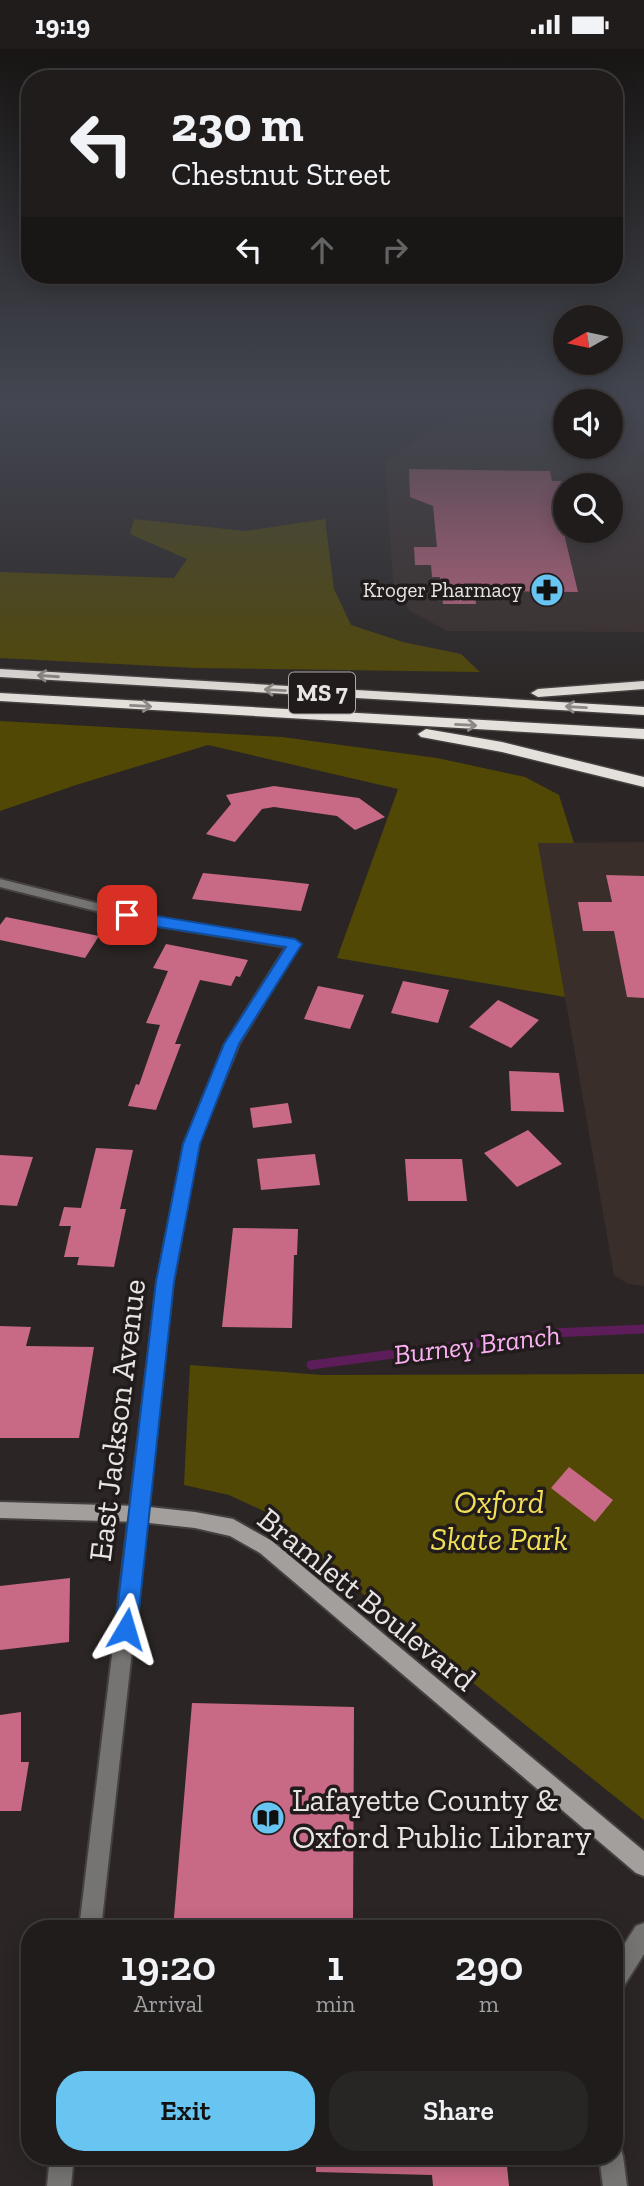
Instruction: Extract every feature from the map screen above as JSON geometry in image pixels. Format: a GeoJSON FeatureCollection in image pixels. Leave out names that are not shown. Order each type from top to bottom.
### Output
{"type":"FeatureCollection","features":[{"type":"Feature","properties":{"kind":"highway","name":"MS 7"},"geometry":{"type":"LineString","coordinates":[[0,673],[644,711]]}},
{"type":"Feature","properties":{"kind":"highway"},"geometry":{"type":"LineString","coordinates":[[376,696],[548,693],[644,685]]}},
{"type":"Feature","properties":{"kind":"highway","name":"MS 7"},"geometry":{"type":"LineString","coordinates":[[0,697],[644,734]]}},
{"type":"Feature","properties":{"kind":"highway"},"geometry":{"type":"LineString","coordinates":[[299,716],[502,747],[644,782]]}},
{"type":"Feature","properties":{"kind":"street","name":"East Jackson Avenue"},"geometry":{"type":"LineString","coordinates":[[0,883],[152,922],[295,944],[232,1044],[191,1144],[165,1282],[91,1920]]}},
{"type":"Feature","properties":{"kind":"street","name":"Bramlett Boulevard"},"geometry":{"type":"LineString","coordinates":[[0,1510],[140,1514],[195,1520],[233,1528],[266,1547],[644,1865]]}},
{"type":"Feature","properties":{"kind":"street"},"geometry":{"type":"LineString","coordinates":[[623,1967],[644,1934]]}},
{"type":"Feature","properties":{"kind":"street"},"geometry":{"type":"LineString","coordinates":[[59,2186],[61,2165]]}},
{"type":"Feature","properties":{"kind":"street"},"geometry":{"type":"LineString","coordinates":[[612,2165],[614,2186]]}},
{"type":"Feature","properties":{"kind":"shaded area"},"geometry":{"type":"Polygon","coordinates":[[[388,506],[553,506],[553,543],[623,543],[623,506],[644,506],[644,632],[448,631],[410,611],[393,582],[388,506]]]}},
{"type":"Feature","properties":{"kind":"shaded area"},"geometry":{"type":"Polygon","coordinates":[[[644,842],[644,1286],[628,1284],[614,1275],[538,843],[644,842]]]}},
{"type":"Feature","properties":{"kind":"green space"},"geometry":{"type":"Polygon","coordinates":[[[134,519],[245,531],[325,519],[334,589],[351,625],[403,642],[461,654],[480,672],[196,668],[0,658],[0,572],[174,578],[187,559],[130,534],[134,519]]]}},
{"type":"Feature","properties":{"kind":"green space"},"geometry":{"type":"Polygon","coordinates":[[[0,721],[282,737],[437,758],[525,777],[559,795],[574,843],[538,843],[565,997],[337,958],[398,789],[208,745],[0,811],[0,721]]]}},
{"type":"Feature","properties":{"kind":"green space","name":"Oxford Skate Park"},"geometry":{"type":"Polygon","coordinates":[[[190,1365],[322,1375],[644,1374],[644,1820],[377,1606],[268,1513],[229,1495],[184,1485],[190,1365]]]}},
{"type":"Feature","properties":{"kind":"building"},"geometry":{"type":"Polygon","coordinates":[[[432,506],[553,506],[553,543],[566,543],[578,592],[475,591],[476,604],[443,604],[440,577],[432,577],[431,565],[415,565],[414,547],[437,547],[432,506]]]}},
{"type":"Feature","properties":{"kind":"building"},"geometry":{"type":"Polygon","coordinates":[[[274,786],[359,798],[385,817],[355,830],[337,816],[274,807],[262,809],[235,842],[206,834],[231,804],[226,795],[274,786]]]}},
{"type":"Feature","properties":{"kind":"building"},"geometry":{"type":"Polygon","coordinates":[[[203,873],[309,884],[301,911],[192,899],[203,873]]]}},
{"type":"Feature","properties":{"kind":"building"},"geometry":{"type":"Polygon","coordinates":[[[606,875],[644,876],[644,998],[627,997],[614,931],[583,931],[578,902],[612,902],[606,875]]]}},
{"type":"Feature","properties":{"kind":"building"},"geometry":{"type":"Polygon","coordinates":[[[6,917],[99,936],[85,958],[0,940],[0,925],[6,917]]]}},
{"type":"Feature","properties":{"kind":"building"},"geometry":{"type":"Polygon","coordinates":[[[166,944],[248,960],[240,977],[236,976],[231,986],[200,980],[175,1044],[181,1044],[156,1110],[128,1106],[136,1084],[139,1085],[160,1025],[146,1023],[168,971],[153,968],[166,944]]]}},
{"type":"Feature","properties":{"kind":"building"},"geometry":{"type":"Polygon","coordinates":[[[403,981],[449,990],[438,1023],[391,1013],[403,981]]]}},
{"type":"Feature","properties":{"kind":"building"},"geometry":{"type":"Polygon","coordinates":[[[318,986],[364,995],[350,1029],[304,1019],[318,986]]]}},
{"type":"Feature","properties":{"kind":"building"},"geometry":{"type":"Polygon","coordinates":[[[498,1000],[539,1020],[511,1048],[469,1027],[498,1000]]]}},
{"type":"Feature","properties":{"kind":"building"},"geometry":{"type":"Polygon","coordinates":[[[509,1071],[559,1073],[564,1112],[511,1111],[509,1071]]]}},
{"type":"Feature","properties":{"kind":"building"},"geometry":{"type":"Polygon","coordinates":[[[288,1103],[292,1123],[253,1128],[250,1108],[288,1103]]]}},
{"type":"Feature","properties":{"kind":"building"},"geometry":{"type":"Polygon","coordinates":[[[528,1130],[562,1164],[517,1187],[484,1153],[528,1130]]]}},
{"type":"Feature","properties":{"kind":"building"},"geometry":{"type":"Polygon","coordinates":[[[96,1148],[133,1150],[120,1209],[126,1209],[114,1267],[77,1265],[79,1257],[64,1257],[71,1226],[59,1226],[64,1207],[81,1208],[96,1148]]]}},
{"type":"Feature","properties":{"kind":"building"},"geometry":{"type":"Polygon","coordinates":[[[315,1154],[320,1185],[261,1190],[257,1159],[315,1154]]]}},
{"type":"Feature","properties":{"kind":"building"},"geometry":{"type":"Polygon","coordinates":[[[0,1155],[33,1157],[17,1206],[0,1205],[0,1155]]]}},
{"type":"Feature","properties":{"kind":"building"},"geometry":{"type":"Polygon","coordinates":[[[405,1159],[462,1159],[467,1201],[408,1201],[405,1159]]]}},
{"type":"Feature","properties":{"kind":"building"},"geometry":{"type":"Polygon","coordinates":[[[233,1228],[298,1229],[297,1255],[294,1255],[292,1328],[222,1327],[233,1228]]]}},
{"type":"Feature","properties":{"kind":"building"},"geometry":{"type":"Polygon","coordinates":[[[0,1326],[31,1327],[26,1346],[94,1347],[79,1438],[0,1438],[0,1326]]]}},
{"type":"Feature","properties":{"kind":"building"},"geometry":{"type":"Polygon","coordinates":[[[569,1467],[613,1500],[595,1522],[551,1488],[569,1467]]]}},
{"type":"Feature","properties":{"kind":"building"},"geometry":{"type":"Polygon","coordinates":[[[70,1578],[69,1642],[0,1650],[0,1586],[70,1578]]]}},
{"type":"Feature","properties":{"kind":"building","name":"Lafayette County & Oxford Public Library"},"geometry":{"type":"Polygon","coordinates":[[[192,1703],[354,1707],[353,1920],[174,1920],[192,1703]]]}},
{"type":"Feature","properties":{"kind":"building"},"geometry":{"type":"Polygon","coordinates":[[[21,1712],[21,1762],[29,1762],[21,1811],[0,1811],[0,1715],[21,1712]]]}},
{"type":"Feature","properties":{"kind":"building"},"geometry":{"type":"Polygon","coordinates":[[[316,2165],[507,2165],[509,2186],[433,2186],[432,2175],[316,2172],[316,2165]]]}},
{"type":"Feature","properties":{"kind":"waterway","name":"Burney Branch"},"geometry":{"type":"LineString","coordinates":[[311,1365],[551,1333],[644,1329]]}},
{"type":"Feature","properties":{"kind":"place","name":"Kroger Pharmacy"},"geometry":{"type":"Point","coordinates":[547,590]}},
{"type":"Feature","properties":{"kind":"place","name":"Lafayette County & Oxford Public Library"},"geometry":{"type":"Point","coordinates":[268,1818]}},
{"type":"Feature","properties":{"kind":"route"},"geometry":{"type":"LineString","coordinates":[[126,1629],[165,1282],[191,1144],[232,1044],[295,944],[152,922],[127,915]]}}]}
